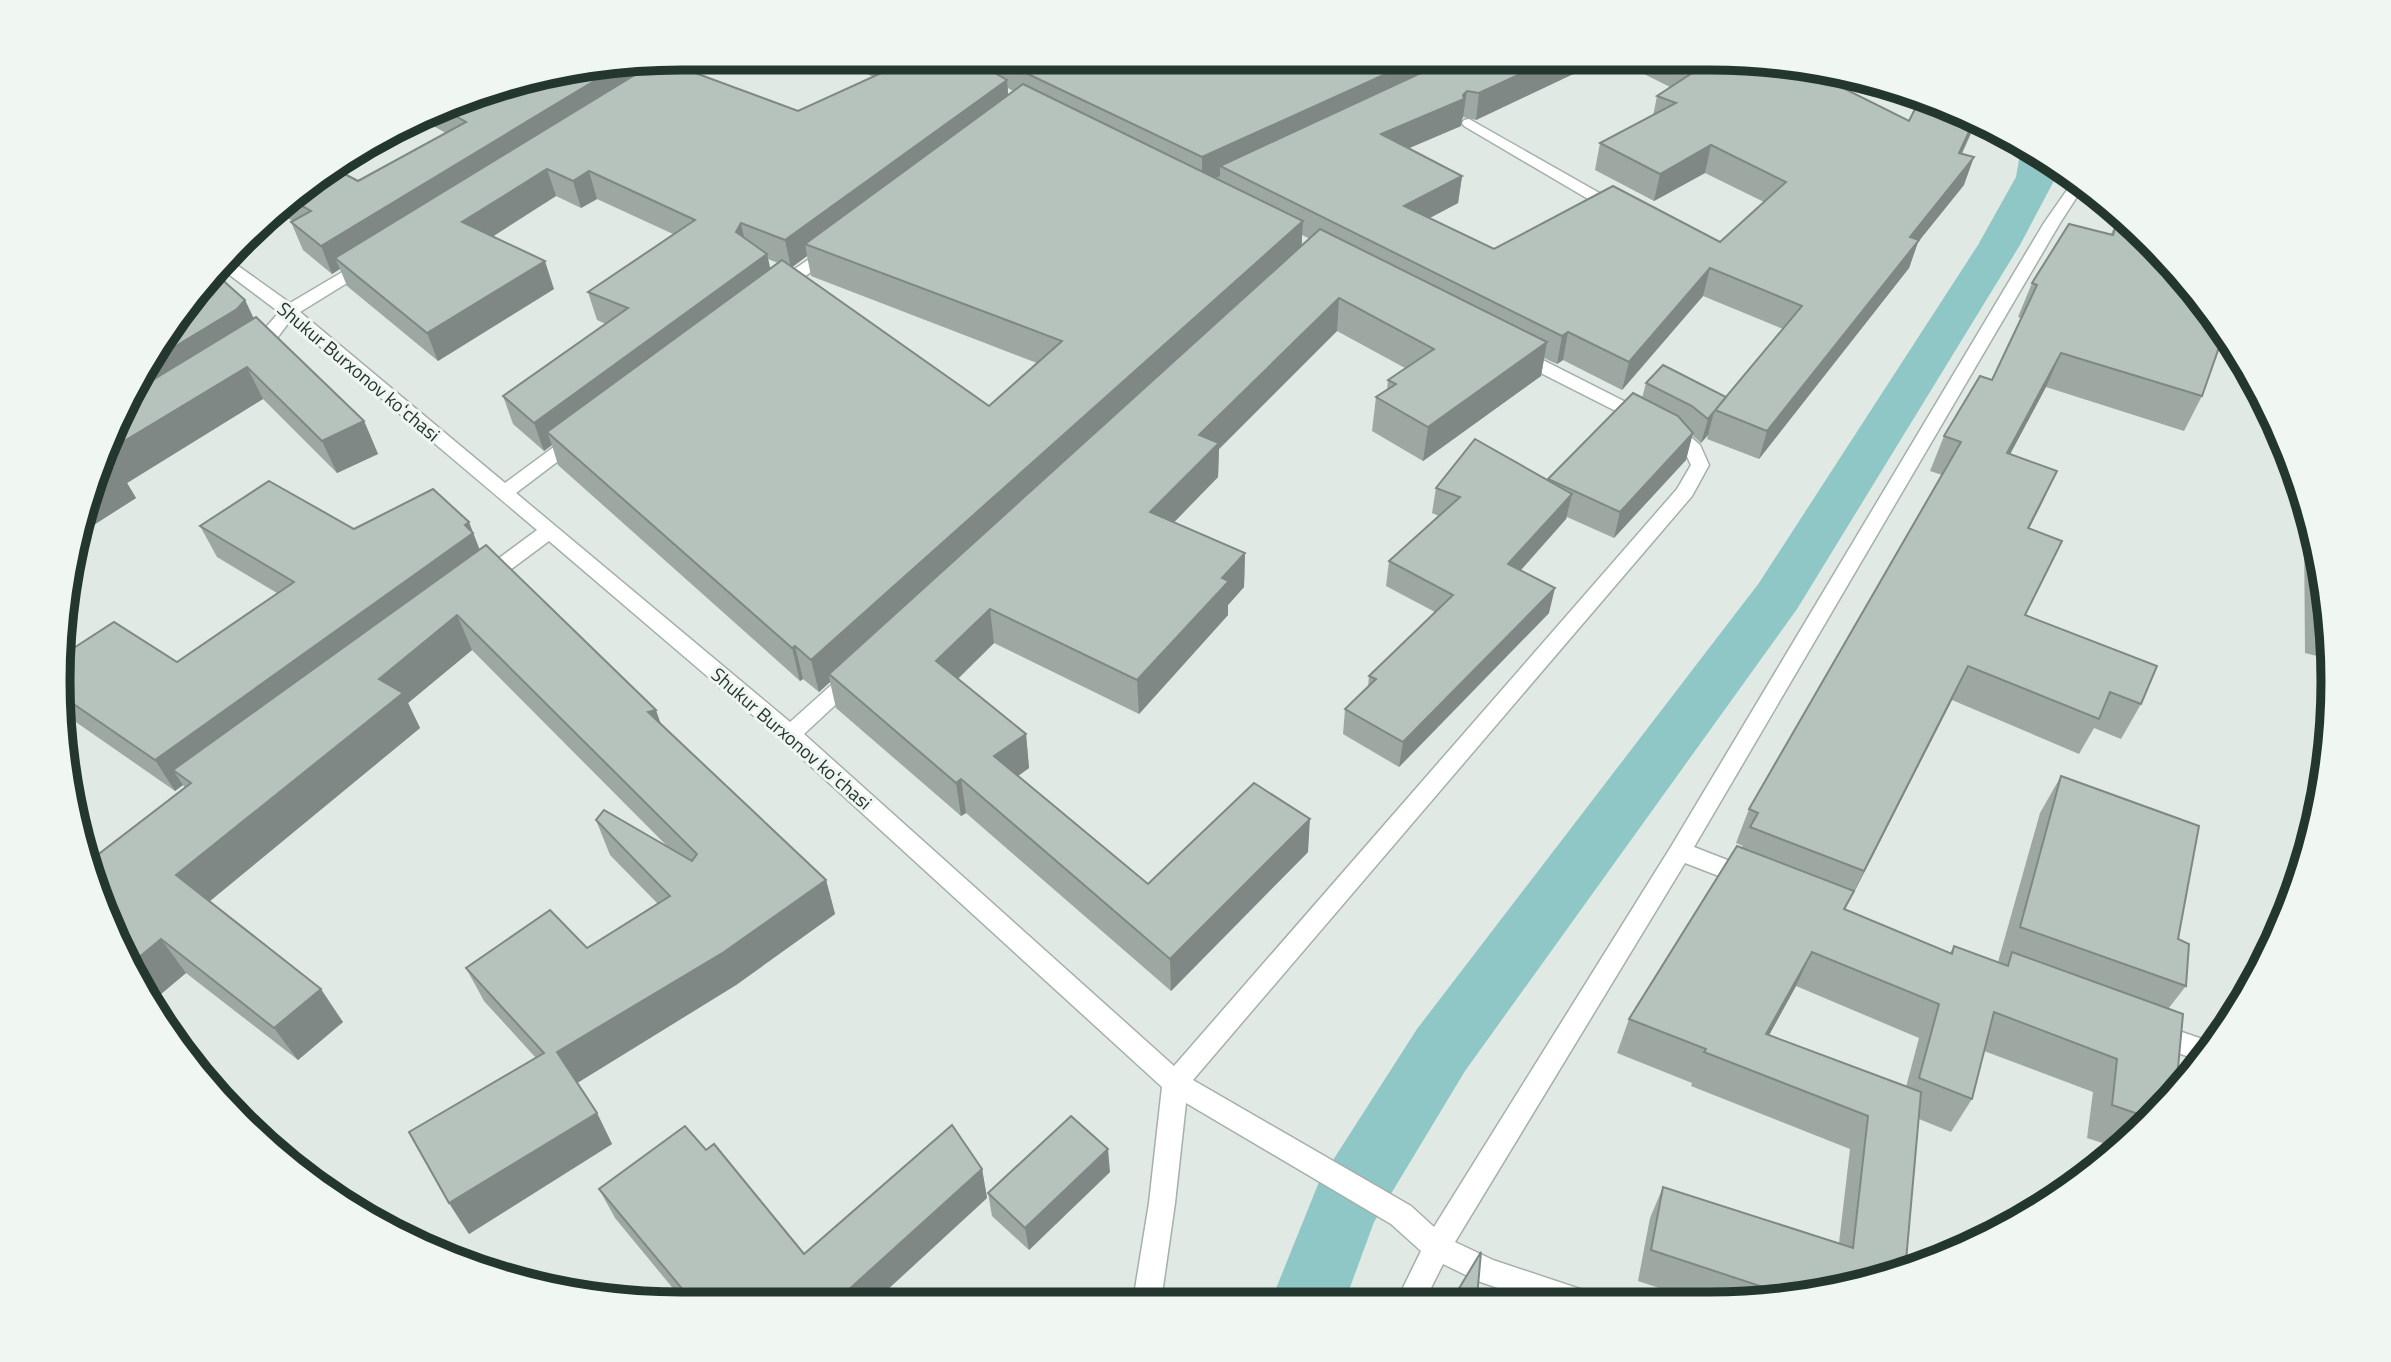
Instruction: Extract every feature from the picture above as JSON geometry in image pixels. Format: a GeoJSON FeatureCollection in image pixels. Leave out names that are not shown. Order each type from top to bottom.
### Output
{"type":"FeatureCollection","features":[{"type":"Feature","properties":{"kind":"street"},"geometry":{"type":"LineString","coordinates":[[640,94],[679,70]]}},
{"type":"Feature","properties":{"kind":"street"},"geometry":{"type":"LineString","coordinates":[[1469,122],[1633,219]]}},
{"type":"Feature","properties":{"kind":"street"},"geometry":{"type":"LineString","coordinates":[[1415,1292],[1437,1247],[1681,851],[2052,223],[2074,190]]}},
{"type":"Feature","properties":{"kind":"street"},"geometry":{"type":"LineString","coordinates":[[759,303],[847,237]]}},
{"type":"Feature","properties":{"kind":"street"},"geometry":{"type":"LineString","coordinates":[[236,362],[260,347],[289,312],[383,254]]}},
{"type":"Feature","properties":{"kind":"street","name":"Shukur Burxonov koʻchasi"},"geometry":{"type":"LineString","coordinates":[[232,268],[289,312],[505,492],[790,734],[1184,1088],[1401,1216],[1437,1247],[1489,1272],[1549,1292]]}},
{"type":"Feature","properties":{"kind":"street"},"geometry":{"type":"LineString","coordinates":[[1148,1292],[1184,1088],[1685,492],[1700,465],[1693,449],[1679,436],[1504,347]]}},
{"type":"Feature","properties":{"kind":"street"},"geometry":{"type":"LineString","coordinates":[[505,492],[593,426]]}},
{"type":"Feature","properties":{"kind":"street"},"geometry":{"type":"LineString","coordinates":[[471,589],[549,531]]}},
{"type":"Feature","properties":{"kind":"street"},"geometry":{"type":"LineString","coordinates":[[790,734],[872,660]]}},
{"type":"Feature","properties":{"kind":"street"},"geometry":{"type":"LineString","coordinates":[[1681,851],[1771,887]]}},
{"type":"Feature","properties":{"kind":"street"},"geometry":{"type":"LineString","coordinates":[[2130,1025],[2198,1049]]}},
{"type":"Feature","properties":{"kind":"building"},"geometry":{"type":"Polygon","coordinates":[[[687,70],[798,111],[888,70],[990,70],[1007,80],[785,240],[741,223],[736,232],[767,254],[534,423],[503,396],[628,308],[588,292],[695,220],[589,171],[573,181],[547,169],[462,222],[545,261],[427,333],[335,258],[641,71],[687,70]]]}},
{"type":"Feature","properties":{"kind":"building"},"geometry":{"type":"Polygon","coordinates":[[[1021,70],[1395,70],[1202,157],[1021,70]]]}},
{"type":"Feature","properties":{"kind":"building"},"geometry":{"type":"Polygon","coordinates":[[[1427,70],[1529,70],[1479,93],[1467,91],[1463,95],[1464,99],[1381,134],[1462,176],[1404,206],[1494,249],[1613,186],[1720,242],[1786,182],[1711,145],[1660,174],[1600,143],[1676,103],[1657,96],[1695,71],[1693,70],[1750,71],[1833,83],[1909,121],[1916,106],[1970,129],[1959,153],[1974,157],[1910,237],[1919,240],[1767,431],[1715,410],[1802,306],[1710,268],[1629,362],[1568,332],[1562,336],[1220,166],[1427,70]]]}},
{"type":"Feature","properties":{"kind":"building"},"geometry":{"type":"Polygon","coordinates":[[[605,75],[321,246],[291,222],[311,211],[299,204],[342,173],[358,181],[466,122],[453,115],[523,91],[605,75]]]}},
{"type":"Feature","properties":{"kind":"building"},"geometry":{"type":"Polygon","coordinates":[[[1023,84],[1303,221],[811,660],[795,646],[792,648],[547,432],[782,260],[989,406],[1062,341],[805,244],[1023,84]]]}},
{"type":"Feature","properties":{"kind":"building"},"geometry":{"type":"Polygon","coordinates":[[[2069,224],[2113,235],[2116,225],[2142,249],[2195,309],[2220,345],[2202,396],[2061,353],[2007,453],[2057,471],[2028,528],[2062,541],[2025,615],[2157,666],[2141,704],[2110,692],[2099,719],[1968,666],[1864,871],[1750,827],[1758,813],[1749,809],[1961,442],[1944,436],[1980,376],[1992,380],[2037,285],[2032,283],[2069,224]]]}},
{"type":"Feature","properties":{"kind":"building"},"geometry":{"type":"Polygon","coordinates":[[[1320,229],[1547,342],[1428,427],[1376,397],[1396,384],[1388,380],[1434,349],[1339,298],[1199,435],[1219,443],[1150,512],[1245,553],[1222,578],[1229,581],[1137,680],[990,609],[936,661],[1026,734],[994,756],[1148,884],[1254,783],[1310,819],[1170,959],[961,779],[956,783],[829,674],[1320,229]]]}},
{"type":"Feature","properties":{"kind":"building"},"geometry":{"type":"Polygon","coordinates":[[[221,279],[245,300],[237,309],[167,351],[196,309],[221,279]]]}},
{"type":"Feature","properties":{"kind":"building"},"geometry":{"type":"Polygon","coordinates":[[[256,317],[364,421],[322,441],[247,367],[118,445],[148,383],[256,317]]]}},
{"type":"Feature","properties":{"kind":"building"},"geometry":{"type":"Polygon","coordinates":[[[1663,365],[1726,397],[1708,419],[1692,406],[1646,383],[1663,365]]]}},
{"type":"Feature","properties":{"kind":"building"},"geometry":{"type":"Polygon","coordinates":[[[1633,393],[1678,416],[1693,433],[1620,512],[1548,479],[1633,393]]]}},
{"type":"Feature","properties":{"kind":"building"},"geometry":{"type":"Polygon","coordinates":[[[1475,439],[1572,494],[1508,564],[1555,588],[1403,742],[1345,709],[1376,679],[1369,676],[1453,595],[1389,561],[1460,497],[1436,488],[1475,439]]]}},
{"type":"Feature","properties":{"kind":"building"},"geometry":{"type":"Polygon","coordinates":[[[111,463],[117,466],[107,472],[111,463]]]}},
{"type":"Feature","properties":{"kind":"building"},"geometry":{"type":"Polygon","coordinates":[[[269,481],[354,529],[433,489],[469,522],[465,525],[473,533],[155,760],[71,702],[71,650],[114,622],[177,662],[294,582],[200,526],[269,481]]]}},
{"type":"Feature","properties":{"kind":"building"},"geometry":{"type":"Polygon","coordinates":[[[486,545],[656,710],[648,712],[826,880],[724,952],[557,1052],[597,1113],[449,1203],[409,1132],[544,1053],[466,968],[550,910],[587,948],[670,896],[596,820],[604,810],[692,861],[697,854],[457,615],[379,679],[403,693],[176,875],[321,989],[274,1028],[161,939],[137,959],[102,877],[96,856],[191,783],[173,770],[486,545]]]}},
{"type":"Feature","properties":{"kind":"building"},"geometry":{"type":"Polygon","coordinates":[[[2061,776],[2199,826],[2178,939],[2189,944],[2186,986],[2020,927],[2061,776]]]}},
{"type":"Feature","properties":{"kind":"building"},"geometry":{"type":"Polygon","coordinates":[[[1737,846],[1854,891],[1844,909],[1952,954],[1954,946],[2008,966],[2012,952],[2183,1014],[2177,1074],[2140,1115],[2112,1105],[2117,1059],[1994,1012],[1972,1099],[1919,1078],[1939,1004],[1812,952],[1766,1034],[1921,1092],[1906,1260],[1829,1280],[1769,1289],[1651,1250],[1663,1187],[1853,1248],[1868,1116],[1704,1052],[1706,1049],[1629,1019],[1737,846]]]}},
{"type":"Feature","properties":{"kind":"building"},"geometry":{"type":"Polygon","coordinates":[[[1071,1116],[1108,1149],[1025,1228],[988,1193],[1071,1116]]]}},
{"type":"Feature","properties":{"kind":"building"},"geometry":{"type":"Polygon","coordinates":[[[952,1125],[982,1169],[846,1292],[685,1292],[599,1189],[685,1126],[706,1150],[714,1144],[804,1254],[952,1125]]]}},
{"type":"Feature","properties":{"kind":"building"},"geometry":{"type":"Polygon","coordinates":[[[1481,1252],[1477,1292],[1457,1292],[1481,1252]]]}},
{"type":"Feature","properties":{"kind":"waterway"},"geometry":{"type":"LineString","coordinates":[[1311,1292],[1344,1206],[1441,1050],[1778,596],[1999,245],[2036,177],[2038,166]]}}]}
